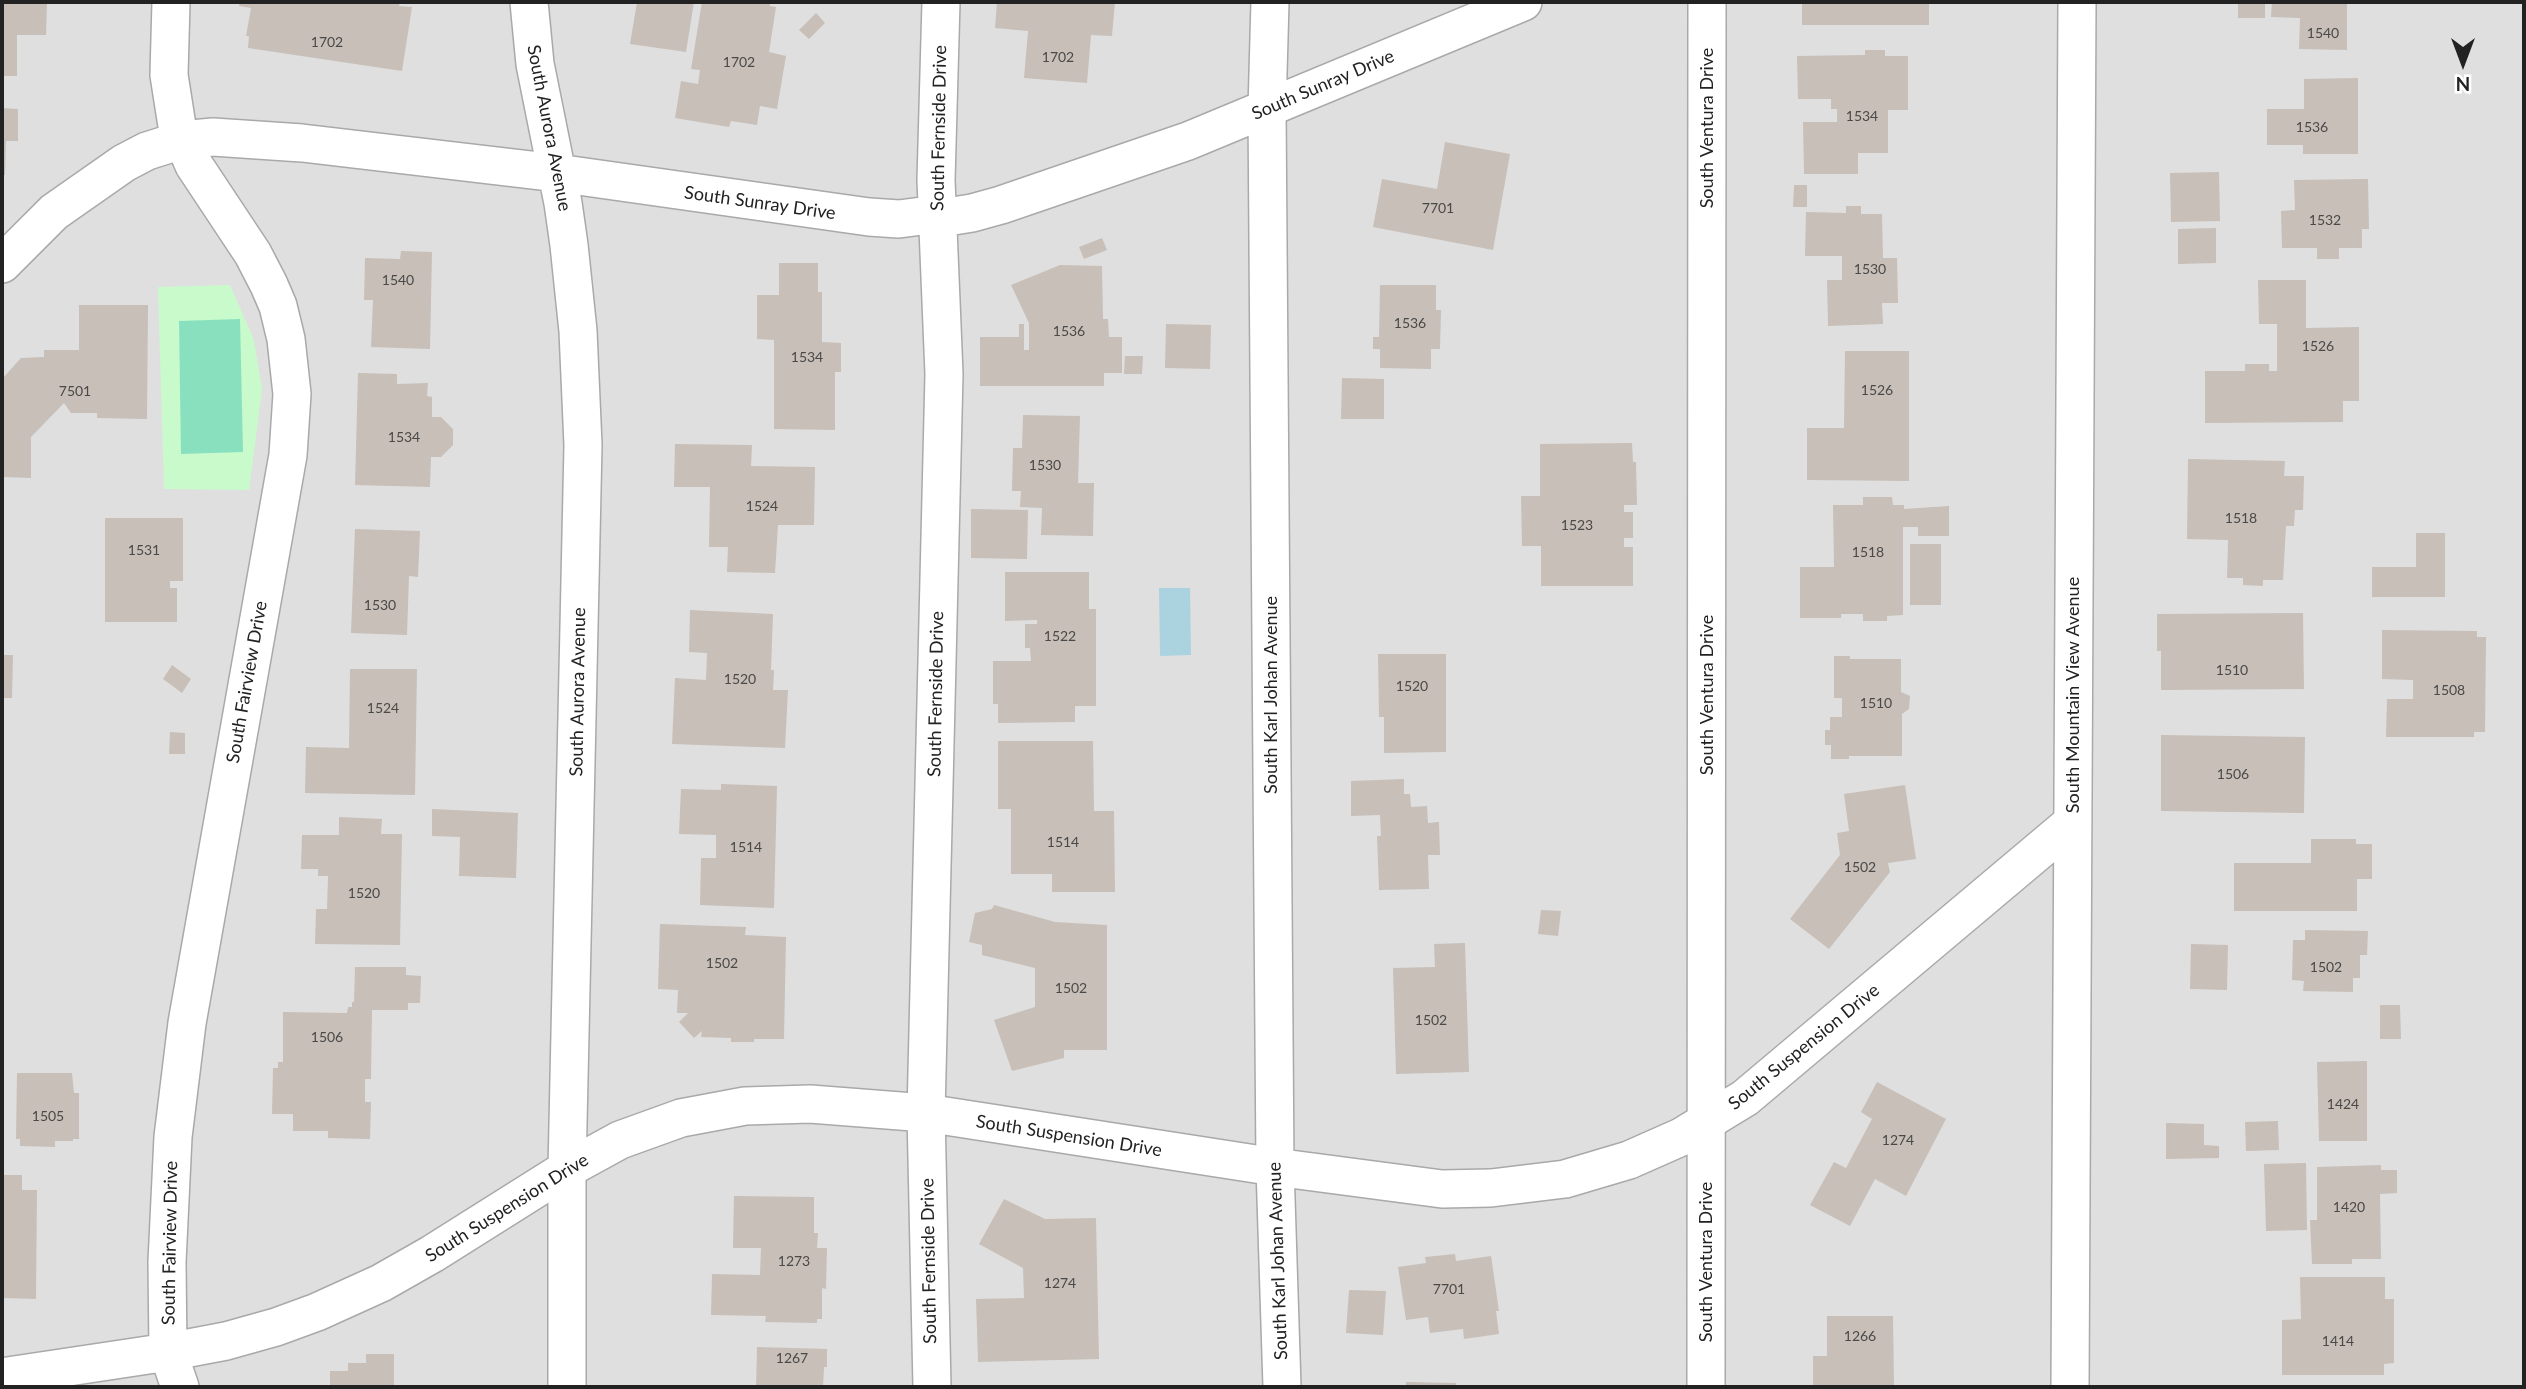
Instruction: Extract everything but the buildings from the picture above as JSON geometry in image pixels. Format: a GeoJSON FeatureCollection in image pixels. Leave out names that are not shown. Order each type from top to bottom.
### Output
{"type":"FeatureCollection","features":[{"type":"Feature","properties":{"kind":"street","name":"South Fairview Drive"},"geometry":{"type":"LineString","coordinates":[[172,2],[169,75],[175,116],[182,140],[194,165],[253,254],[269,285],[278,306],[286,339],[292,394],[288,455],[187,1023],[173,1137],[167,1262],[168,1352],[180,1387]]}},
{"type":"Feature","properties":{"kind":"street","name":"South Aurora Avenue"},"geometry":{"type":"LineString","coordinates":[[529,2],[536,64],[568,235],[578,331],[583,446],[567,1169],[567,1387]]}},
{"type":"Feature","properties":{"kind":"street","name":"South Fernside Drive"},"geometry":{"type":"LineString","coordinates":[[932,1387],[926,1114],[944,374],[937,214],[942,2]]}},
{"type":"Feature","properties":{"kind":"street","name":"South Karl Johan Avenue"},"geometry":{"type":"LineString","coordinates":[[1270,2],[1267,109],[1275,1167],[1282,1387]]}},
{"type":"Feature","properties":{"kind":"street","name":"South Sunray Drive"},"geometry":{"type":"LineString","coordinates":[[2,264],[54,212],[100,178],[148,151],[182,140],[213,137],[302,143],[557,173],[846,215],[899,219],[937,214],[947,217],[1001,205],[1188,141],[1523,2]]}},
{"type":"Feature","properties":{"kind":"street","name":"South Ventura Drive"},"geometry":{"type":"LineString","coordinates":[[1706,1387],[1707,2]]}},
{"type":"Feature","properties":{"kind":"street","name":"South Mountain View Avenue"},"geometry":{"type":"LineString","coordinates":[[2070,1387],[2077,2]]}},
{"type":"Feature","properties":{"kind":"street","name":"South Suspension Drive"},"geometry":{"type":"LineString","coordinates":[[2,1377],[168,1352],[226,1341],[276,1327],[360,1293],[432,1254],[567,1169],[620,1140],[681,1118],[745,1106],[810,1104],[926,1114],[1275,1167],[1442,1189],[1492,1188],[1565,1179],[1629,1160],[1706,1123],[1745,1098],[2073,822]]}},
{"type":"Feature","properties":{"kind":"shaded area"},"geometry":{"type":"Polygon","coordinates":[[[2,2],[2524,2],[2524,1387],[2,1387],[2,2]]]}},
{"type":"Feature","properties":{"kind":"green space"},"geometry":{"type":"Polygon","coordinates":[[[230,285],[254,340],[262,390],[249,490],[164,489],[158,287],[230,285]]]}},
{"type":"Feature","properties":{"kind":"green space"},"geometry":{"type":"Polygon","coordinates":[[[240,319],[243,452],[181,454],[179,321],[240,319]]]}},
{"type":"Feature","properties":{"kind":"water"},"geometry":{"type":"Polygon","coordinates":[[[1159,588],[1190,588],[1191,655],[1160,656],[1159,588]]]}}]}
